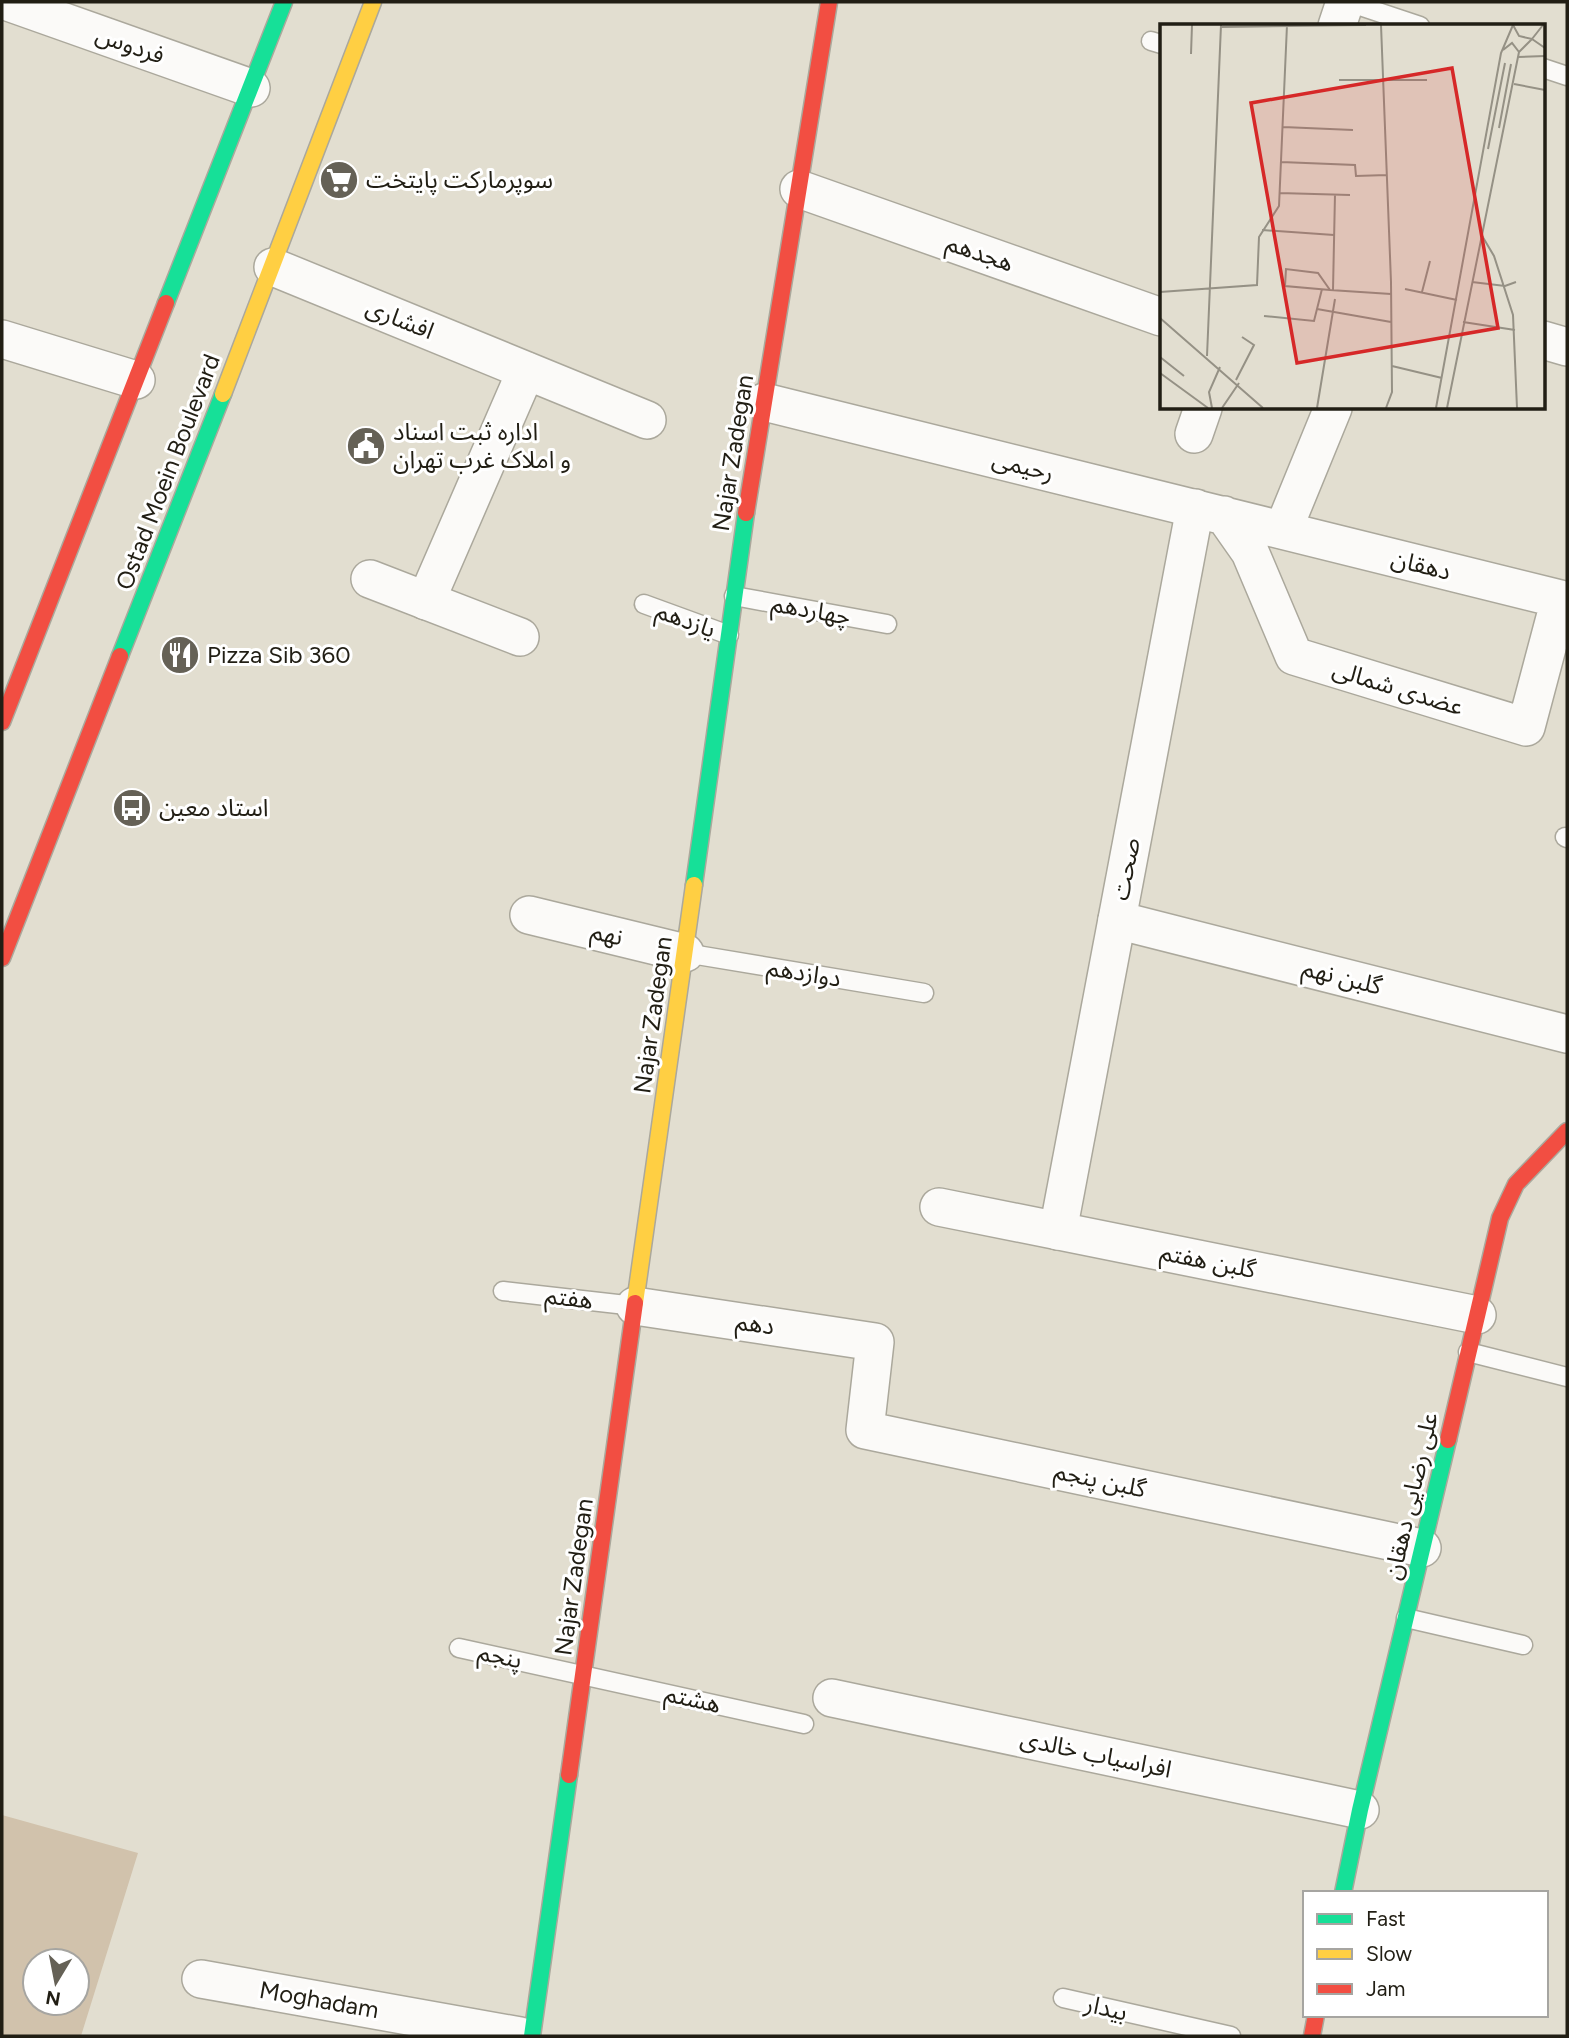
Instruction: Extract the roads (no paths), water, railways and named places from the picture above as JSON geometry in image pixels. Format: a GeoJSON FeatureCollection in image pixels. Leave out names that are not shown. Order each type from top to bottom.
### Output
{"type":"FeatureCollection","features":[{"type":"Feature","properties":{"kind":"street","name":"فردوس"},"geometry":{"type":"LineString","coordinates":[[8,2],[251,88]]}},
{"type":"Feature","properties":{"kind":"street"},"geometry":{"type":"LineString","coordinates":[[2,722],[284,2]]}},
{"type":"Feature","properties":{"kind":"street","name":"Ostad Moein Boulevard"},"geometry":{"type":"LineString","coordinates":[[2,958],[273,267],[373,2]]}},
{"type":"Feature","properties":{"kind":"street","name":"Najar Zadegan"},"geometry":{"type":"LineString","coordinates":[[532,2036],[734,596],[829,2]]}},
{"type":"Feature","properties":{"kind":"street"},"geometry":{"type":"LineString","coordinates":[[1338,24],[1347,2]]}},
{"type":"Feature","properties":{"kind":"street","name":"هجدهم"},"geometry":{"type":"LineString","coordinates":[[799,190],[1160,317]]}},
{"type":"Feature","properties":{"kind":"street","name":"افشاری"},"geometry":{"type":"LineString","coordinates":[[273,267],[647,420]]}},
{"type":"Feature","properties":{"kind":"street"},"geometry":{"type":"LineString","coordinates":[[2,339],[136,380]]}},
{"type":"Feature","properties":{"kind":"street"},"geometry":{"type":"LineString","coordinates":[[1544,340],[1567,347]]}},
{"type":"Feature","properties":{"kind":"street"},"geometry":{"type":"LineString","coordinates":[[426,601],[526,371]]}},
{"type":"Feature","properties":{"kind":"street","name":"رحیمی"},"geometry":{"type":"LineString","coordinates":[[764,402],[1283,530]]}},
{"type":"Feature","properties":{"kind":"street"},"geometry":{"type":"LineString","coordinates":[[1283,530],[1333,410]]}},
{"type":"Feature","properties":{"kind":"street","name":"عضدی شمالی"},"geometry":{"type":"LineString","coordinates":[[1209,512],[1250,552],[1294,656],[1526,727],[1560,599]]}},
{"type":"Feature","properties":{"kind":"street","name":"صحت"},"geometry":{"type":"LineString","coordinates":[[1058,1231],[1117,920],[1209,512]]}},
{"type":"Feature","properties":{"kind":"street","name":"دهقان"},"geometry":{"type":"LineString","coordinates":[[1283,530],[1560,599]]}},
{"type":"Feature","properties":{"kind":"street"},"geometry":{"type":"LineString","coordinates":[[370,579],[520,637]]}},
{"type":"Feature","properties":{"kind":"street","name":"نهم"},"geometry":{"type":"LineString","coordinates":[[529,915],[685,953]]}},
{"type":"Feature","properties":{"kind":"street","name":"گلبن نهم"},"geometry":{"type":"LineString","coordinates":[[1117,920],[1567,1034]]}},
{"type":"Feature","properties":{"kind":"street","name":"علی رضایی دهقان"},"geometry":{"type":"LineString","coordinates":[[1343,1891],[1360,1810],[1500,1218],[1516,1184],[1567,1131]]}},
{"type":"Feature","properties":{"kind":"street","name":"گلبن هفتم"},"geometry":{"type":"LineString","coordinates":[[939,1207],[1477,1315]]}},
{"type":"Feature","properties":{"kind":"street","name":"دهم"},"geometry":{"type":"LineString","coordinates":[[635,1306],[875,1342]]}},
{"type":"Feature","properties":{"kind":"street","name":"گلبن پنجم"},"geometry":{"type":"LineString","coordinates":[[875,1342],[865,1430],[1422,1548]]}},
{"type":"Feature","properties":{"kind":"street","name":"افراسیاب خالدی"},"geometry":{"type":"LineString","coordinates":[[832,1698],[1360,1810]]}},
{"type":"Feature","properties":{"kind":"street","name":"Moghadam"},"geometry":{"type":"LineString","coordinates":[[201,1979],[520,2036]]}},
{"type":"Feature","properties":{"kind":"street"},"geometry":{"type":"LineString","coordinates":[[1312,2036],[1317,2017]]}},
{"type":"Feature","properties":{"kind":"lane"},"geometry":{"type":"LineString","coordinates":[[1347,2],[1414,24]]}},
{"type":"Feature","properties":{"kind":"lane"},"geometry":{"type":"LineString","coordinates":[[1544,68],[1567,76]]}},
{"type":"Feature","properties":{"kind":"lane","name":"چهاردهم"},"geometry":{"type":"LineString","coordinates":[[734,596],[887,624]]}},
{"type":"Feature","properties":{"kind":"lane","name":"یازدهم"},"geometry":{"type":"LineString","coordinates":[[643,604],[729,635]]}},
{"type":"Feature","properties":{"kind":"lane","name":"دوازدهم"},"geometry":{"type":"LineString","coordinates":[[685,953],[924,993]]}},
{"type":"Feature","properties":{"kind":"lane","name":"هفتم"},"geometry":{"type":"LineString","coordinates":[[503,1291],[635,1306]]}},
{"type":"Feature","properties":{"kind":"lane"},"geometry":{"type":"LineString","coordinates":[[1468,1352],[1567,1377]]}},
{"type":"Feature","properties":{"kind":"lane"},"geometry":{"type":"LineString","coordinates":[[1406,1618],[1523,1645]]}},
{"type":"Feature","properties":{"kind":"lane","name":"پنجم"},"geometry":{"type":"LineString","coordinates":[[458,1647],[583,1674]]}},
{"type":"Feature","properties":{"kind":"lane","name":"هشتم"},"geometry":{"type":"LineString","coordinates":[[583,1674],[804,1724]]}},
{"type":"Feature","properties":{"kind":"lane","name":"بیدار"},"geometry":{"type":"LineString","coordinates":[[1063,1998],[1231,2036]]}},
{"type":"Feature","properties":{"kind":"place","name":"سوپرمارکت پایتخت"},"geometry":{"type":"Point","coordinates":[339,180]}},
{"type":"Feature","properties":{"kind":"place","name":"اداره ثبت اسناد و املاک غرب تهران"},"geometry":{"type":"Point","coordinates":[366,446]}},
{"type":"Feature","properties":{"kind":"place","name":"Pizza Sib 360"},"geometry":{"type":"Point","coordinates":[180,655]}},
{"type":"Feature","properties":{"kind":"place","name":"استاد معین"},"geometry":{"type":"Point","coordinates":[132,808]}}]}
